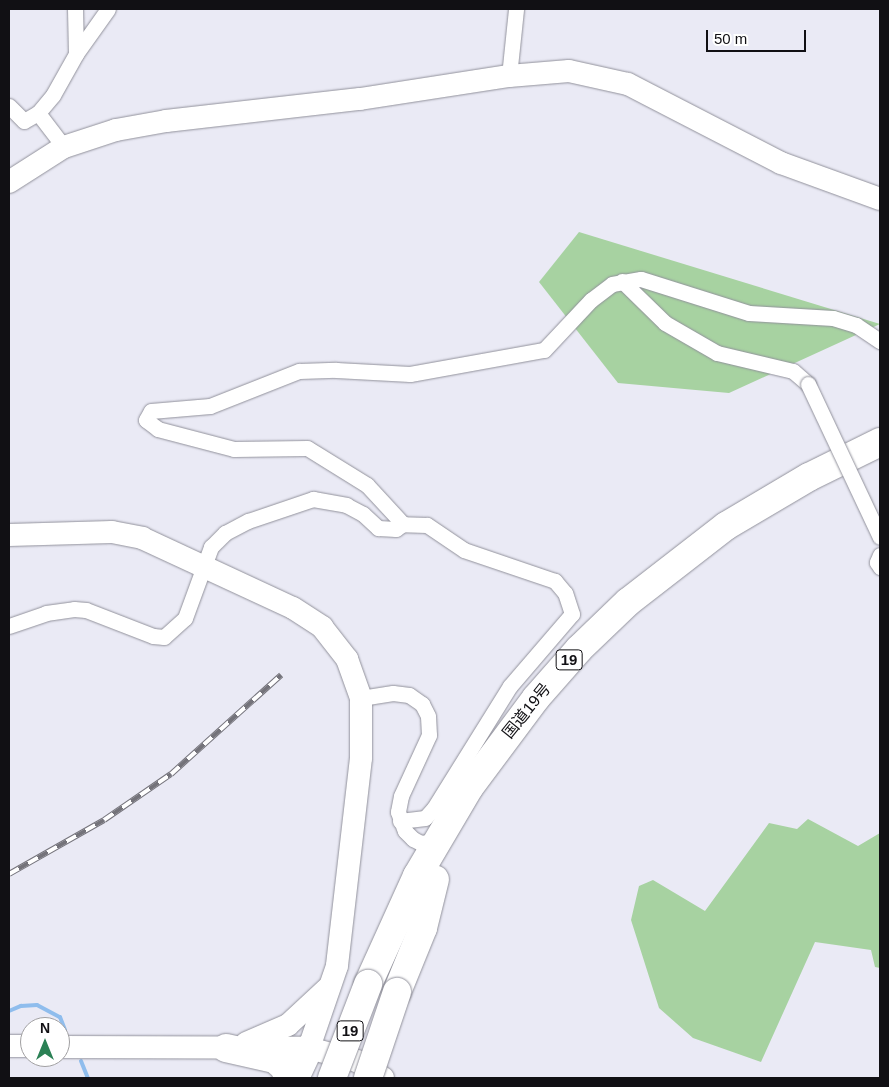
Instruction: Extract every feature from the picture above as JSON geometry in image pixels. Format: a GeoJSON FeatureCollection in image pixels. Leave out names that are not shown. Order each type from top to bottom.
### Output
{"type":"FeatureCollection","features":[{"type":"Feature","properties":{"kind":"highway","name":"国道19号"},"geometry":{"type":"LineString","coordinates":[[351,1078],[437,841],[469,788],[536,698],[579,649],[628,602],[693,550],[756,507],[880,442]]}},
{"type":"Feature","properties":{"kind":"highway","name":"国道19号"},"geometry":{"type":"LineString","coordinates":[[332,1078],[384,988],[435,879],[514,754],[553,705],[630,625],[692,572],[774,515],[880,461]]}},
{"type":"Feature","properties":{"kind":"highway","name":"19"},"geometry":{"type":"LineString","coordinates":[[368,1078],[384,988]]}},
{"type":"Feature","properties":{"kind":"highway"},"geometry":{"type":"LineString","coordinates":[[226,1048],[275,1059],[286,1070],[287,1078]]}},
{"type":"Feature","properties":{"kind":"highway"},"geometry":{"type":"LineString","coordinates":[[295,1078],[309,1048]]}},
{"type":"Feature","properties":{"kind":"street"},"geometry":{"type":"LineString","coordinates":[[75,9],[76,54]]}},
{"type":"Feature","properties":{"kind":"street"},"geometry":{"type":"LineString","coordinates":[[9,106],[24,121],[38,113],[53,96],[76,54],[108,9]]}},
{"type":"Feature","properties":{"kind":"street"},"geometry":{"type":"LineString","coordinates":[[509,76],[516,9]]}},
{"type":"Feature","properties":{"kind":"street"},"geometry":{"type":"LineString","coordinates":[[9,182],[64,147],[107,132],[166,121],[360,100],[509,76],[569,70],[628,84],[782,163],[880,199]]}},
{"type":"Feature","properties":{"kind":"street"},"geometry":{"type":"LineString","coordinates":[[38,113],[64,147]]}},
{"type":"Feature","properties":{"kind":"street"},"geometry":{"type":"LineString","coordinates":[[404,524],[367,486],[307,448],[234,448],[162,430],[148,422],[146,415],[154,410],[183,411],[210,406],[299,371],[336,370],[410,374],[544,350],[591,300],[612,284],[641,279],[749,313],[833,318],[856,325],[880,341]]}},
{"type":"Feature","properties":{"kind":"street"},"geometry":{"type":"LineString","coordinates":[[622,282],[665,323],[716,353],[793,371],[808,384],[880,537]]}},
{"type":"Feature","properties":{"kind":"street"},"geometry":{"type":"LineString","coordinates":[[9,626],[46,613],[74,609],[86,610],[153,636],[164,636],[185,618],[195,597],[203,563],[211,547],[225,533],[248,521],[313,499],[346,505],[364,514],[378,528],[396,529],[404,524],[427,525],[464,550],[555,581],[565,593],[572,614],[510,686],[434,808],[425,818],[413,822],[400,820]]}},
{"type":"Feature","properties":{"kind":"street"},"geometry":{"type":"LineString","coordinates":[[9,535],[112,532],[142,538],[203,563],[293,608],[322,627],[347,659],[361,698],[362,758],[334,976],[309,1048]]}},
{"type":"Feature","properties":{"kind":"street"},"geometry":{"type":"LineString","coordinates":[[880,554],[877,562],[880,567]]}},
{"type":"Feature","properties":{"kind":"street"},"geometry":{"type":"LineString","coordinates":[[361,698],[392,693],[409,696],[422,704],[428,716],[429,735],[398,804],[400,820],[413,839],[422,842],[437,841]]}},
{"type":"Feature","properties":{"kind":"street"},"geometry":{"type":"LineString","coordinates":[[226,1048],[256,1041],[288,1025],[319,1000],[334,976]]}},
{"type":"Feature","properties":{"kind":"street"},"geometry":{"type":"LineString","coordinates":[[334,976],[342,979],[336,1014],[340,1038],[383,1069],[389,1078]]}},
{"type":"Feature","properties":{"kind":"street"},"geometry":{"type":"LineString","coordinates":[[70,1047],[309,1048],[356,1061],[383,1078]]}},
{"type":"Feature","properties":{"kind":"green space"},"geometry":{"type":"Polygon","coordinates":[[[579,232],[880,324],[729,393],[618,383],[539,282],[579,232]]]}},
{"type":"Feature","properties":{"kind":"green space"},"geometry":{"type":"Polygon","coordinates":[[[808,819],[858,846],[880,833],[880,968],[875,967],[871,950],[815,942],[761,1062],[693,1038],[659,1008],[631,920],[639,886],[653,880],[705,911],[769,823],[797,829],[808,819]]]}},
{"type":"Feature","properties":{"kind":"waterway"},"geometry":{"type":"LineString","coordinates":[[9,1011],[21,1006],[37,1005],[60,1017]]}},
{"type":"Feature","properties":{"kind":"waterway"},"geometry":{"type":"LineString","coordinates":[[81,1061],[88,1078]]}},
{"type":"Feature","properties":{"kind":"railway"},"geometry":{"type":"LineString","coordinates":[[9,874],[104,820],[171,774],[281,675]]}}]}
